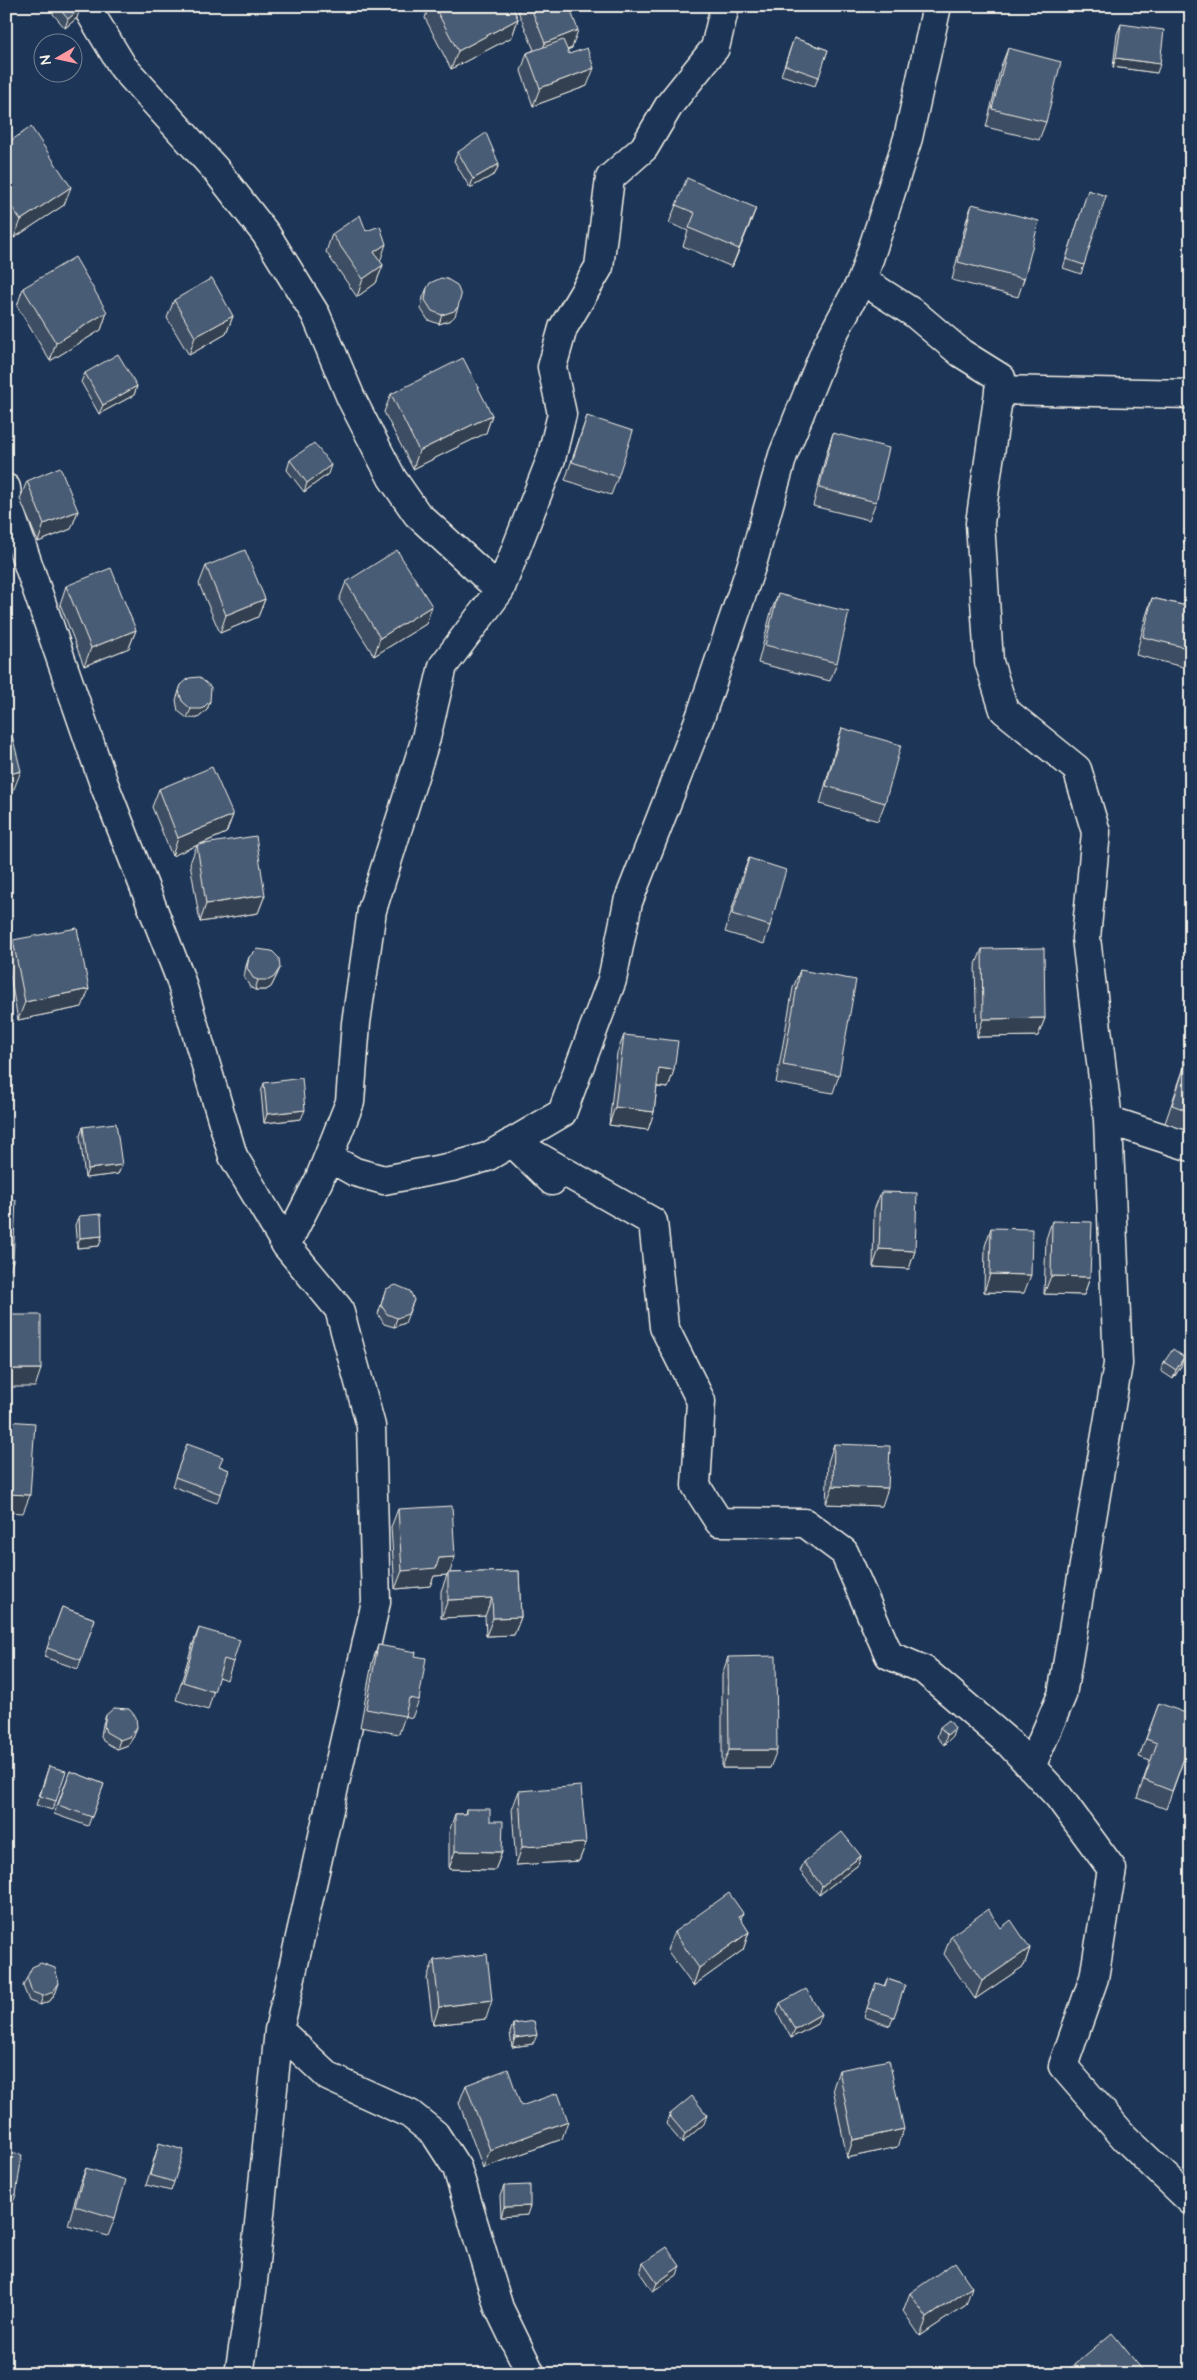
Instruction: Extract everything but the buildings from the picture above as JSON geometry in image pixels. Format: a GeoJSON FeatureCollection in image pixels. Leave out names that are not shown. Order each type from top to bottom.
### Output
{"type":"FeatureCollection","features":[{"type":"Feature","properties":{"kind":"street"},"geometry":{"type":"LineString","coordinates":[[86,6],[123,67],[216,170],[266,234],[316,315],[352,398],[392,478],[417,514],[500,590]]}},
{"type":"Feature","properties":{"kind":"street"},"geometry":{"type":"LineString","coordinates":[[286,1245],[319,1180],[350,1102],[356,1022],[372,910],[426,738],[443,666],[500,590],[551,459],[562,414],[552,366],[564,328],[599,267],[610,178],[644,148],[670,104],[715,48],[725,6]]}},
{"type":"Feature","properties":{"kind":"street"},"geometry":{"type":"LineString","coordinates":[[328,1157],[355,1172],[384,1180],[452,1167],[487,1157],[562,1114],[590,1034],[612,980],[628,902],[701,715],[753,561],[782,455],[827,346],[862,280],[908,138],[937,6]]}},
{"type":"Feature","properties":{"kind":"street"},"geometry":{"type":"LineString","coordinates":[[862,280],[915,314],[961,353],[1001,378],[980,524],[989,662],[1004,710],[1077,769],[1096,832],[1086,938],[1108,1120],[1118,1364],[1062,1695],[1031,1766]]}},
{"type":"Feature","properties":{"kind":"street"},"geometry":{"type":"LineString","coordinates":[[999,390],[1191,394]]}},
{"type":"Feature","properties":{"kind":"street"},"geometry":{"type":"LineString","coordinates":[[6,488],[9,509],[104,784],[180,978],[233,1156],[286,1245],[339,1309],[371,1426],[376,1602],[279,2030],[252,2291],[238,2374]]}},
{"type":"Feature","properties":{"kind":"street"},"geometry":{"type":"LineString","coordinates":[[1108,1120],[1191,1147]]}},
{"type":"Feature","properties":{"kind":"street"},"geometry":{"type":"LineString","coordinates":[[512,1142],[552,1181]]}},
{"type":"Feature","properties":{"kind":"street"},"geometry":{"type":"LineString","coordinates":[[512,1142],[652,1222],[664,1328],[701,1401],[696,1486],[719,1522],[805,1522],[844,1552],[888,1655],[924,1670],[1009,1743],[1059,1797],[1112,1869],[1094,1978],[1063,2066],[1125,2138],[1191,2202]]}},
{"type":"Feature","properties":{"kind":"street"},"geometry":{"type":"LineString","coordinates":[[279,2030],[330,2077],[410,2114],[435,2134],[457,2168],[499,2308],[531,2374]]}}]}
